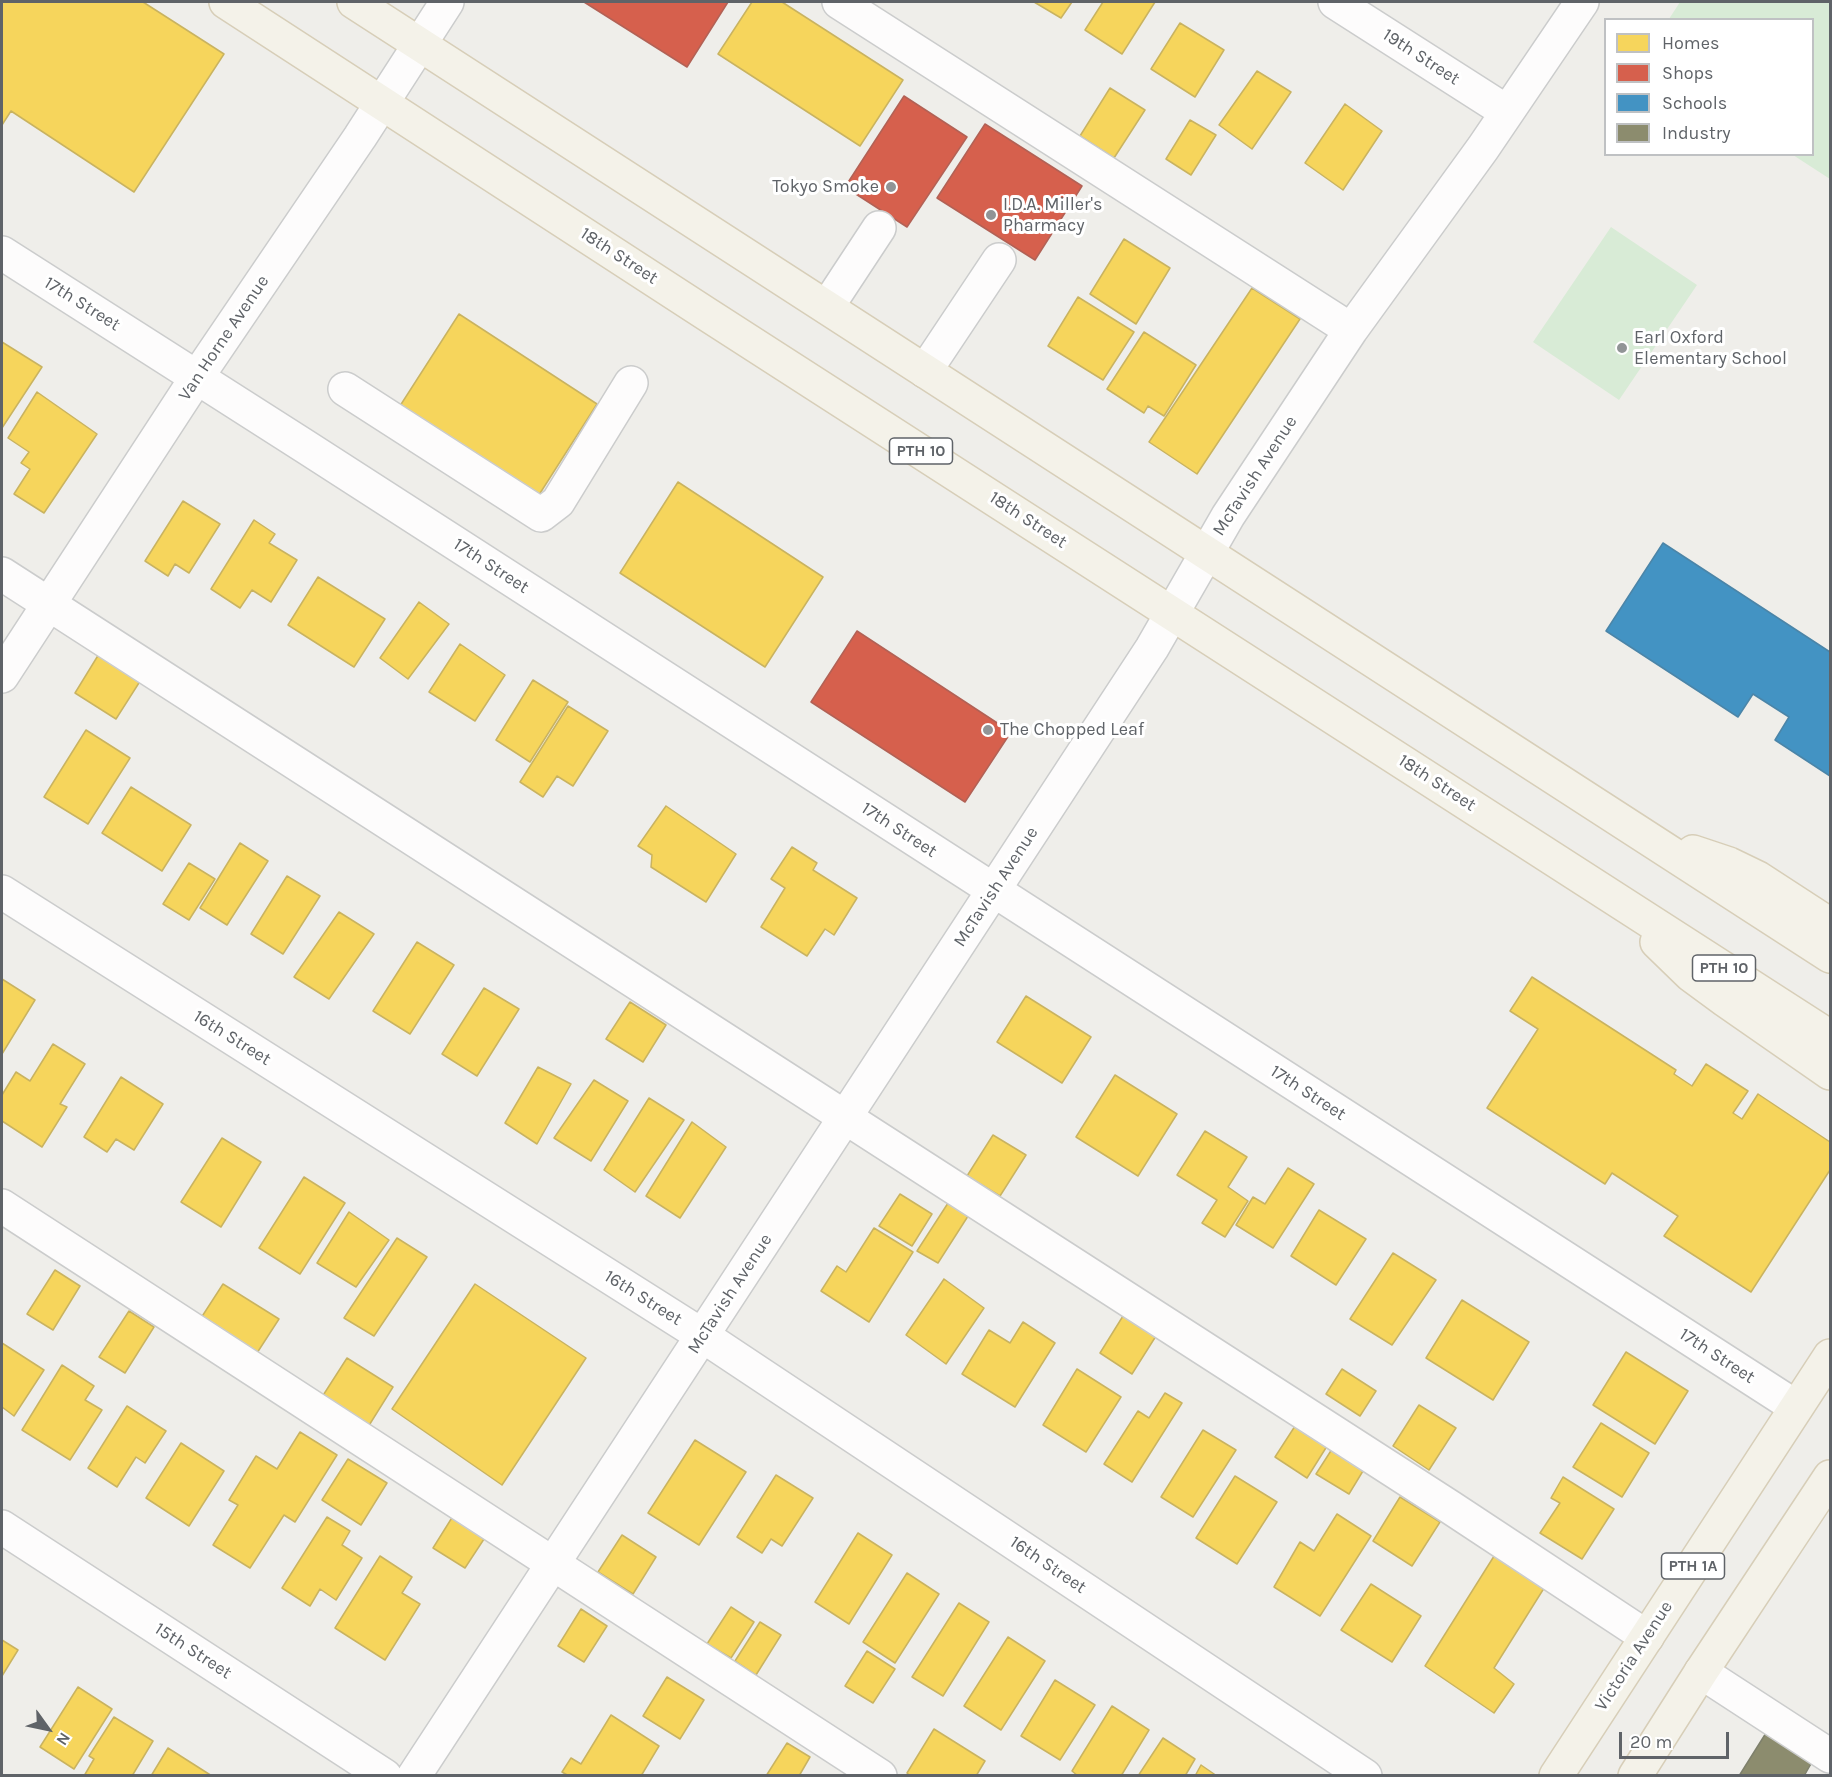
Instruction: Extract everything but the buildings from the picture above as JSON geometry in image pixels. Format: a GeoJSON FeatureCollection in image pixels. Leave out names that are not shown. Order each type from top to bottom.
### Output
{"type":"FeatureCollection","features":[{"type":"Feature","properties":{"kind":"main road","name":"18th Street"},"geometry":{"type":"LineString","coordinates":[[226,2],[1830,1037]]}},
{"type":"Feature","properties":{"kind":"main road"},"geometry":{"type":"LineString","coordinates":[[354,2],[1830,956]]}},
{"type":"Feature","properties":{"kind":"main road"},"geometry":{"type":"LineString","coordinates":[[1655,843],[1729,864],[1758,879],[1830,926]]}},
{"type":"Feature","properties":{"kind":"main road"},"geometry":{"type":"LineString","coordinates":[[1618,899],[1691,975],[1830,1072]]}},
{"type":"Feature","properties":{"kind":"main road","name":"Victoria Avenue"},"geometry":{"type":"LineString","coordinates":[[1556,1776],[1830,1356]]}},
{"type":"Feature","properties":{"kind":"main road"},"geometry":{"type":"LineString","coordinates":[[1635,1776],[1830,1477]]}},
{"type":"Feature","properties":{"kind":"main road"},"geometry":{"type":"LineString","coordinates":[[1797,1528],[1830,1490]]}},
{"type":"Feature","properties":{"kind":"street","name":"Van Horne Avenue"},"geometry":{"type":"LineString","coordinates":[[2,676],[197,377],[447,2]]}},
{"type":"Feature","properties":{"kind":"street"},"geometry":{"type":"LineString","coordinates":[[839,2],[1352,330]]}},
{"type":"Feature","properties":{"kind":"street","name":"19th Street"},"geometry":{"type":"LineString","coordinates":[[1335,2],[1507,112]]}},
{"type":"Feature","properties":{"kind":"street","name":"McTavish Avenue"},"geometry":{"type":"LineString","coordinates":[[414,1776],[1152,648],[1228,516],[1352,330],[1582,2]]}},
{"type":"Feature","properties":{"kind":"street"},"geometry":{"type":"LineString","coordinates":[[826,307],[879,228]]}},
{"type":"Feature","properties":{"kind":"street","name":"17th Street"},"geometry":{"type":"LineString","coordinates":[[2,253],[1796,1407]]}},
{"type":"Feature","properties":{"kind":"street"},"geometry":{"type":"LineString","coordinates":[[925,371],[999,260]]}},
{"type":"Feature","properties":{"kind":"street"},"geometry":{"type":"LineString","coordinates":[[345,389],[541,515],[558,502],[631,383]]}},
{"type":"Feature","properties":{"kind":"street"},"geometry":{"type":"LineString","coordinates":[[2,574],[1450,1507],[1647,1637]]}},
{"type":"Feature","properties":{"kind":"street","name":"16th Street"},"geometry":{"type":"LineString","coordinates":[[2,892],[703,1336],[1365,1776]]}},
{"type":"Feature","properties":{"kind":"street"},"geometry":{"type":"LineString","coordinates":[[2,1206],[880,1776]]}},
{"type":"Feature","properties":{"kind":"street","name":"15th Street"},"geometry":{"type":"LineString","coordinates":[[2,1527],[385,1776]]}},
{"type":"Feature","properties":{"kind":"street"},"geometry":{"type":"LineString","coordinates":[[1701,1672],[1830,1756]]}},
{"type":"Feature","properties":{"kind":"green space"},"geometry":{"type":"Polygon","coordinates":[[[1680,2],[1830,2],[1830,179],[1795,156],[1814,156],[1814,18],[1670,18],[1680,2]]]}},
{"type":"Feature","properties":{"kind":"green space"},"geometry":{"type":"Polygon","coordinates":[[[1611,227],[1697,285],[1619,400],[1533,342],[1611,227]]]}},
{"type":"Feature","properties":{"kind":"place","name":"Tokyo Smoke"},"geometry":{"type":"Point","coordinates":[891,187]}},
{"type":"Feature","properties":{"kind":"place","name":"I.D.A. Miller's Pharmacy"},"geometry":{"type":"Point","coordinates":[991,215]}},
{"type":"Feature","properties":{"kind":"place","name":"Earl Oxford Elementary School"},"geometry":{"type":"Point","coordinates":[1622,348]}},
{"type":"Feature","properties":{"kind":"place","name":"The Chopped Leaf"},"geometry":{"type":"Point","coordinates":[988,730]}}]}
